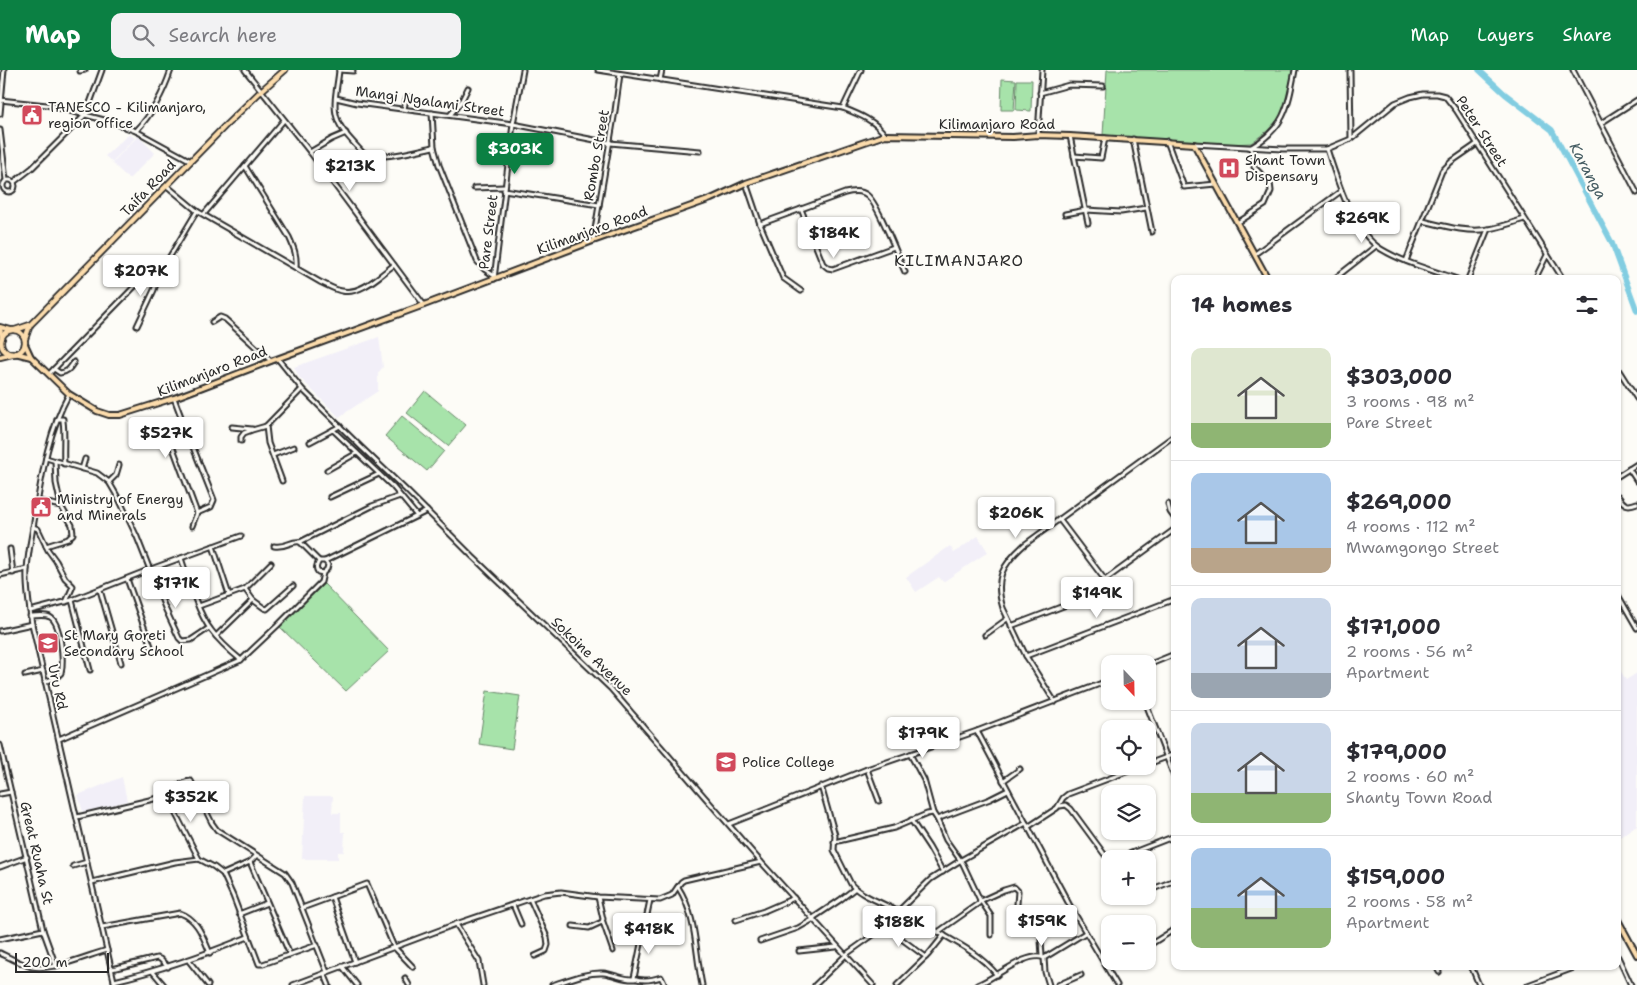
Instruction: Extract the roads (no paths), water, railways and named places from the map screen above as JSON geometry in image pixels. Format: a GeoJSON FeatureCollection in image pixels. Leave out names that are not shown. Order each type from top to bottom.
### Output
{"type":"FeatureCollection","features":[{"type":"Feature","properties":{"kind":"highway","name":"Taifa Road"},"geometry":{"type":"LineString","coordinates":[[25,342],[30,325],[261,91],[285,70]]}},
{"type":"Feature","properties":{"kind":"highway","name":"Taifa Road"},"geometry":{"type":"LineString","coordinates":[[13,330],[30,325]]}},
{"type":"Feature","properties":{"kind":"highway"},"geometry":{"type":"LineString","coordinates":[[0,353],[2,338],[7,332],[13,330],[21,333],[25,342],[22,350],[0,358]]}},
{"type":"Feature","properties":{"kind":"highway"},"geometry":{"type":"LineString","coordinates":[[2,344],[6,351],[14,353]]}},
{"type":"Feature","properties":{"kind":"main road","name":"Kilimanjaro Road"},"geometry":{"type":"LineString","coordinates":[[25,342],[31,357],[69,394],[97,412],[120,415],[174,398],[494,277],[710,199],[746,183],[885,135],[1013,137],[1038,135],[1194,144]]}},
{"type":"Feature","properties":{"kind":"main road"},"geometry":{"type":"LineString","coordinates":[[1194,144],[1266,275]]}},
{"type":"Feature","properties":{"kind":"main road"},"geometry":{"type":"LineString","coordinates":[[2,338],[0,327],[13,330]]}},
{"type":"Feature","properties":{"kind":"main road","name":"Kilimanjaro Road"},"geometry":{"type":"LineString","coordinates":[[14,353],[31,357]]}},
{"type":"Feature","properties":{"kind":"main road"},"geometry":{"type":"LineString","coordinates":[[1621,926],[1637,956]]}},
{"type":"Feature","properties":{"kind":"street"},"geometry":{"type":"LineString","coordinates":[[0,114],[4,70]]}},
{"type":"Feature","properties":{"kind":"street"},"geometry":{"type":"LineString","coordinates":[[14,182],[32,168],[86,114],[102,70]]}},
{"type":"Feature","properties":{"kind":"street"},"geometry":{"type":"LineString","coordinates":[[136,131],[153,112],[171,70]]}},
{"type":"Feature","properties":{"kind":"street"},"geometry":{"type":"LineString","coordinates":[[245,70],[310,152],[424,305]]}},
{"type":"Feature","properties":{"kind":"street"},"geometry":{"type":"LineString","coordinates":[[353,71],[339,70],[336,98],[337,118],[346,133],[363,153],[371,156],[434,147]]}},
{"type":"Feature","properties":{"kind":"street","name":"Pare Street"},"geometry":{"type":"LineString","coordinates":[[494,277],[512,124],[523,70]]}},
{"type":"Feature","properties":{"kind":"street"},"geometry":{"type":"LineString","coordinates":[[598,70],[843,108],[881,128],[885,135]]}},
{"type":"Feature","properties":{"kind":"street"},"geometry":{"type":"LineString","coordinates":[[660,80],[662,70]]}},
{"type":"Feature","properties":{"kind":"street"},"geometry":{"type":"LineString","coordinates":[[843,108],[861,70]]}},
{"type":"Feature","properties":{"kind":"street"},"geometry":{"type":"LineString","coordinates":[[1038,135],[1042,70]]}},
{"type":"Feature","properties":{"kind":"street"},"geometry":{"type":"LineString","coordinates":[[1237,223],[1265,204],[1271,191],[1270,183],[1254,167],[1250,148],[1262,141],[1278,125],[1283,117],[1296,70]]}},
{"type":"Feature","properties":{"kind":"street"},"geometry":{"type":"LineString","coordinates":[[1573,70],[1637,193]]}},
{"type":"Feature","properties":{"kind":"street"},"geometry":{"type":"LineString","coordinates":[[1350,71],[1351,139]]}},
{"type":"Feature","properties":{"kind":"street","name":"Rombo Street"},"geometry":{"type":"LineString","coordinates":[[593,241],[620,74]]}},
{"type":"Feature","properties":{"kind":"street"},"geometry":{"type":"LineString","coordinates":[[1040,92],[1069,85],[1103,86]]}},
{"type":"Feature","properties":{"kind":"street"},"geometry":{"type":"LineString","coordinates":[[450,116],[468,88]]}},
{"type":"Feature","properties":{"kind":"street","name":"Peter Street"},"geometry":{"type":"LineString","coordinates":[[1194,144],[1250,148],[1327,149],[1351,139],[1395,103],[1423,94],[1445,96],[1450,100],[1559,275]]}},
{"type":"Feature","properties":{"kind":"street"},"geometry":{"type":"LineString","coordinates":[[404,109],[407,97],[411,97]]}},
{"type":"Feature","properties":{"kind":"street","name":"Mangi Ngalami Street"},"geometry":{"type":"LineString","coordinates":[[336,98],[512,124],[610,143],[700,151]]}},
{"type":"Feature","properties":{"kind":"street"},"geometry":{"type":"LineString","coordinates":[[0,100],[46,105],[86,114],[136,131],[191,161]]}},
{"type":"Feature","properties":{"kind":"street"},"geometry":{"type":"LineString","coordinates":[[1600,123],[1637,100]]}},
{"type":"Feature","properties":{"kind":"street"},"geometry":{"type":"LineString","coordinates":[[432,113],[434,147],[439,164],[475,256],[484,269],[494,277]]}},
{"type":"Feature","properties":{"kind":"street"},"geometry":{"type":"LineString","coordinates":[[204,214],[284,120]]}},
{"type":"Feature","properties":{"kind":"street"},"geometry":{"type":"LineString","coordinates":[[0,130],[6,180]]}},
{"type":"Feature","properties":{"kind":"street"},"geometry":{"type":"LineString","coordinates":[[310,152],[332,138],[346,133]]}},
{"type":"Feature","properties":{"kind":"street"},"geometry":{"type":"LineString","coordinates":[[1070,136],[1088,223]]}},
{"type":"Feature","properties":{"kind":"street"},"geometry":{"type":"LineString","coordinates":[[1074,156],[1101,158],[1103,156],[1105,138]]}},
{"type":"Feature","properties":{"kind":"street"},"geometry":{"type":"LineString","coordinates":[[1133,139],[1152,232]]}},
{"type":"Feature","properties":{"kind":"street"},"geometry":{"type":"LineString","coordinates":[[1167,141],[1184,187],[1216,184]]}},
{"type":"Feature","properties":{"kind":"street"},"geometry":{"type":"LineString","coordinates":[[1406,260],[1442,171],[1451,162],[1477,144]]}},
{"type":"Feature","properties":{"kind":"street"},"geometry":{"type":"LineString","coordinates":[[1327,149],[1341,192],[1356,219],[1376,246],[1446,275]]}},
{"type":"Feature","properties":{"kind":"street"},"geometry":{"type":"LineString","coordinates":[[245,166],[289,237],[295,249],[296,267]]}},
{"type":"Feature","properties":{"kind":"street"},"geometry":{"type":"LineString","coordinates":[[10,179],[14,182],[15,186],[12,191],[1,190],[2,184],[6,180],[10,179]]}},
{"type":"Feature","properties":{"kind":"street"},"geometry":{"type":"LineString","coordinates":[[746,183],[782,278],[801,291]]}},
{"type":"Feature","properties":{"kind":"street"},"geometry":{"type":"LineString","coordinates":[[167,186],[198,211],[320,282],[341,291],[350,292],[362,288],[394,265]]}},
{"type":"Feature","properties":{"kind":"street"},"geometry":{"type":"LineString","coordinates":[[474,188],[504,189],[599,204]]}},
{"type":"Feature","properties":{"kind":"street"},"geometry":{"type":"LineString","coordinates":[[760,224],[845,193],[862,192],[868,195],[876,205],[905,272]]}},
{"type":"Feature","properties":{"kind":"street"},"geometry":{"type":"LineString","coordinates":[[1255,254],[1341,192]]}},
{"type":"Feature","properties":{"kind":"street"},"geometry":{"type":"LineString","coordinates":[[1066,214],[1086,210],[1121,212],[1146,208]]}},
{"type":"Feature","properties":{"kind":"street"},"geometry":{"type":"LineString","coordinates":[[801,209],[823,264],[828,268],[833,269],[894,247]]}},
{"type":"Feature","properties":{"kind":"street"},"geometry":{"type":"LineString","coordinates":[[137,326],[154,290],[159,274],[198,211]]}},
{"type":"Feature","properties":{"kind":"street"},"geometry":{"type":"LineString","coordinates":[[1423,221],[1470,230],[1488,229],[1524,219]]}},
{"type":"Feature","properties":{"kind":"street"},"geometry":{"type":"LineString","coordinates":[[1470,275],[1488,229]]}},
{"type":"Feature","properties":{"kind":"street"},"geometry":{"type":"LineString","coordinates":[[1339,275],[1376,246]]}},
{"type":"Feature","properties":{"kind":"street"},"geometry":{"type":"LineString","coordinates":[[1537,275],[1546,255]]}},
{"type":"Feature","properties":{"kind":"street"},"geometry":{"type":"LineString","coordinates":[[49,374],[135,286],[159,274]]}},
{"type":"Feature","properties":{"kind":"street"},"geometry":{"type":"LineString","coordinates":[[212,322],[220,317],[225,319],[270,361]]}},
{"type":"Feature","properties":{"kind":"street","name":"Sokoine Avenue"},"geometry":{"type":"LineString","coordinates":[[278,359],[302,389],[473,558],[611,688],[761,862],[873,985]]}},
{"type":"Feature","properties":{"kind":"street"},"geometry":{"type":"LineString","coordinates":[[54,369],[60,373],[68,371],[74,362]]}},
{"type":"Feature","properties":{"kind":"street"},"geometry":{"type":"LineString","coordinates":[[1621,375],[1637,399]]}},
{"type":"Feature","properties":{"kind":"street"},"geometry":{"type":"LineString","coordinates":[[241,441],[240,437],[243,434],[266,426],[302,389]]}},
{"type":"Feature","properties":{"kind":"street","name":"Uru Rd"},"geometry":{"type":"LineString","coordinates":[[69,394],[50,438],[27,569],[27,591],[30,616],[115,983]]}},
{"type":"Feature","properties":{"kind":"street"},"geometry":{"type":"LineString","coordinates":[[174,398],[214,500],[211,507],[197,513]]}},
{"type":"Feature","properties":{"kind":"street"},"geometry":{"type":"LineString","coordinates":[[57,419],[63,419],[65,437],[64,464]]}},
{"type":"Feature","properties":{"kind":"street"},"geometry":{"type":"LineString","coordinates":[[183,422],[173,443],[173,448],[197,513],[192,526]]}},
{"type":"Feature","properties":{"kind":"street"},"geometry":{"type":"LineString","coordinates":[[266,426],[267,438],[282,480]]}},
{"type":"Feature","properties":{"kind":"street"},"geometry":{"type":"LineString","coordinates":[[310,442],[340,426]]}},
{"type":"Feature","properties":{"kind":"street"},"geometry":{"type":"LineString","coordinates":[[232,427],[252,430]]}},
{"type":"Feature","properties":{"kind":"street"},"geometry":{"type":"LineString","coordinates":[[333,430],[379,474],[417,516]]}},
{"type":"Feature","properties":{"kind":"street"},"geometry":{"type":"LineString","coordinates":[[1055,702],[1026,656],[1007,619],[1000,600],[999,583],[1004,566],[1024,545],[1171,438]]}},
{"type":"Feature","properties":{"kind":"street"},"geometry":{"type":"LineString","coordinates":[[273,455],[294,447]]}},
{"type":"Feature","properties":{"kind":"street"},"geometry":{"type":"LineString","coordinates":[[326,470],[357,453]]}},
{"type":"Feature","properties":{"kind":"street"},"geometry":{"type":"LineString","coordinates":[[46,458],[101,475],[109,482],[125,510],[165,608],[180,639],[188,641],[209,628]]}},
{"type":"Feature","properties":{"kind":"street"},"geometry":{"type":"LineString","coordinates":[[82,469],[85,459]]}},
{"type":"Feature","properties":{"kind":"street"},"geometry":{"type":"LineString","coordinates":[[46,546],[68,539],[73,534],[72,525],[61,506],[56,483],[55,461]]}},
{"type":"Feature","properties":{"kind":"street"},"geometry":{"type":"LineString","coordinates":[[1621,474],[1637,464]]}},
{"type":"Feature","properties":{"kind":"street"},"geometry":{"type":"LineString","coordinates":[[109,482],[116,475],[119,465]]}},
{"type":"Feature","properties":{"kind":"street"},"geometry":{"type":"LineString","coordinates":[[1629,469],[1637,481]]}},
{"type":"Feature","properties":{"kind":"street"},"geometry":{"type":"LineString","coordinates":[[330,497],[379,474]]}},
{"type":"Feature","properties":{"kind":"street"},"geometry":{"type":"LineString","coordinates":[[274,546],[283,547],[296,541],[300,542],[372,506],[400,496]]}},
{"type":"Feature","properties":{"kind":"street"},"geometry":{"type":"LineString","coordinates":[[1621,500],[1627,506],[1637,503]]}},
{"type":"Feature","properties":{"kind":"street"},"geometry":{"type":"LineString","coordinates":[[38,501],[61,506]]}},
{"type":"Feature","properties":{"kind":"street"},"geometry":{"type":"LineString","coordinates":[[1168,504],[1171,513]]}},
{"type":"Feature","properties":{"kind":"street"},"geometry":{"type":"LineString","coordinates":[[300,542],[319,561],[325,561],[427,511]]}},
{"type":"Feature","properties":{"kind":"street"},"geometry":{"type":"LineString","coordinates":[[1059,519],[1105,580]]}},
{"type":"Feature","properties":{"kind":"street"},"geometry":{"type":"LineString","coordinates":[[34,527],[38,529],[65,578],[73,586],[66,602]]}},
{"type":"Feature","properties":{"kind":"street"},"geometry":{"type":"LineString","coordinates":[[1011,626],[1087,597],[1105,580],[1171,532]]}},
{"type":"Feature","properties":{"kind":"street"},"geometry":{"type":"LineString","coordinates":[[30,611],[72,600],[241,536]]}},
{"type":"Feature","properties":{"kind":"street"},"geometry":{"type":"LineString","coordinates":[[213,546],[229,595]]}},
{"type":"Feature","properties":{"kind":"street"},"geometry":{"type":"LineString","coordinates":[[10,549],[13,573]]}},
{"type":"Feature","properties":{"kind":"street"},"geometry":{"type":"LineString","coordinates":[[59,739],[241,660],[319,584],[323,573],[327,570],[333,557]]}},
{"type":"Feature","properties":{"kind":"street"},"geometry":{"type":"LineString","coordinates":[[181,558],[209,628],[241,660]]}},
{"type":"Feature","properties":{"kind":"street"},"geometry":{"type":"LineString","coordinates":[[319,561],[316,570],[323,573]]}},
{"type":"Feature","properties":{"kind":"street"},"geometry":{"type":"LineString","coordinates":[[325,561],[328,565]]}},
{"type":"Feature","properties":{"kind":"street"},"geometry":{"type":"LineString","coordinates":[[199,606],[245,589],[271,563]]}},
{"type":"Feature","properties":{"kind":"street"},"geometry":{"type":"LineString","coordinates":[[0,575],[27,569]]}},
{"type":"Feature","properties":{"kind":"street"},"geometry":{"type":"LineString","coordinates":[[127,579],[153,652]]}},
{"type":"Feature","properties":{"kind":"street"},"geometry":{"type":"LineString","coordinates":[[245,589],[254,600],[267,609],[293,586]]}},
{"type":"Feature","properties":{"kind":"street"},"geometry":{"type":"LineString","coordinates":[[100,590],[121,663]]}},
{"type":"Feature","properties":{"kind":"street"},"geometry":{"type":"LineString","coordinates":[[72,600],[90,670]]}},
{"type":"Feature","properties":{"kind":"street"},"geometry":{"type":"LineString","coordinates":[[216,636],[254,600]]}},
{"type":"Feature","properties":{"kind":"street"},"geometry":{"type":"LineString","coordinates":[[1621,600],[1637,628]]}},
{"type":"Feature","properties":{"kind":"street"},"geometry":{"type":"LineString","coordinates":[[1026,656],[1171,601]]}},
{"type":"Feature","properties":{"kind":"street"},"geometry":{"type":"LineString","coordinates":[[30,616],[45,615],[52,618],[55,622],[62,648],[61,673],[57,677],[45,682]]}},
{"type":"Feature","properties":{"kind":"street"},"geometry":{"type":"LineString","coordinates":[[985,635],[1007,619]]}},
{"type":"Feature","properties":{"kind":"street"},"geometry":{"type":"LineString","coordinates":[[0,631],[32,624]]}},
{"type":"Feature","properties":{"kind":"street"},"geometry":{"type":"LineString","coordinates":[[1156,662],[1171,656]]}},
{"type":"Feature","properties":{"kind":"street"},"geometry":{"type":"LineString","coordinates":[[25,675],[43,671]]}},
{"type":"Feature","properties":{"kind":"street"},"geometry":{"type":"LineString","coordinates":[[729,824],[821,786],[977,731],[1101,684]]}},
{"type":"Feature","properties":{"kind":"street"},"geometry":{"type":"LineString","coordinates":[[1148,710],[1171,769]]}},
{"type":"Feature","properties":{"kind":"street"},"geometry":{"type":"LineString","coordinates":[[977,731],[1085,933],[1101,957]]}},
{"type":"Feature","properties":{"kind":"street","name":"Great Ruaha St"},"geometry":{"type":"LineString","coordinates":[[0,745],[43,930],[56,966]]}},
{"type":"Feature","properties":{"kind":"street"},"geometry":{"type":"LineString","coordinates":[[910,754],[924,780],[933,813],[991,916],[991,935]]}},
{"type":"Feature","properties":{"kind":"street"},"geometry":{"type":"LineString","coordinates":[[1156,761],[1171,755]]}},
{"type":"Feature","properties":{"kind":"street"},"geometry":{"type":"LineString","coordinates":[[867,769],[879,801]]}},
{"type":"Feature","properties":{"kind":"street"},"geometry":{"type":"LineString","coordinates":[[1003,781],[1020,769]]}},
{"type":"Feature","properties":{"kind":"street"},"geometry":{"type":"LineString","coordinates":[[1059,806],[1062,798],[1068,794],[1118,775]]}},
{"type":"Feature","properties":{"kind":"street"},"geometry":{"type":"LineString","coordinates":[[77,817],[166,795],[184,782],[191,781],[212,823],[218,830],[285,873],[292,883],[317,945],[329,985]]}},
{"type":"Feature","properties":{"kind":"street"},"geometry":{"type":"LineString","coordinates":[[821,786],[835,835],[836,854],[854,889],[956,941],[986,963],[997,975]]}},
{"type":"Feature","properties":{"kind":"street"},"geometry":{"type":"LineString","coordinates":[[937,819],[990,799],[1008,790]]}},
{"type":"Feature","properties":{"kind":"street"},"geometry":{"type":"LineString","coordinates":[[0,794],[11,792]]}},
{"type":"Feature","properties":{"kind":"street"},"geometry":{"type":"LineString","coordinates":[[166,795],[199,859],[223,874],[259,964],[317,945]]}},
{"type":"Feature","properties":{"kind":"street"},"geometry":{"type":"LineString","coordinates":[[815,985],[845,956],[886,923],[921,888],[961,860],[1059,806],[1066,805],[1069,807],[1102,850]]}},
{"type":"Feature","properties":{"kind":"street"},"geometry":{"type":"LineString","coordinates":[[834,842],[886,830],[933,813]]}},
{"type":"Feature","properties":{"kind":"street"},"geometry":{"type":"LineString","coordinates":[[911,820],[943,872]]}},
{"type":"Feature","properties":{"kind":"street"},"geometry":{"type":"LineString","coordinates":[[1139,850],[1171,838]]}},
{"type":"Feature","properties":{"kind":"street"},"geometry":{"type":"LineString","coordinates":[[223,874],[250,862],[256,856]]}},
{"type":"Feature","properties":{"kind":"street"},"geometry":{"type":"LineString","coordinates":[[0,867],[27,857]]}},
{"type":"Feature","properties":{"kind":"street"},"geometry":{"type":"LineString","coordinates":[[92,882],[175,862],[199,859]]}},
{"type":"Feature","properties":{"kind":"street"},"geometry":{"type":"LineString","coordinates":[[73,866],[88,862]]}},
{"type":"Feature","properties":{"kind":"street"},"geometry":{"type":"LineString","coordinates":[[250,862],[290,955]]}},
{"type":"Feature","properties":{"kind":"street"},"geometry":{"type":"LineString","coordinates":[[293,985],[456,924],[544,894],[561,892],[598,897],[660,900],[672,895],[681,882],[693,877],[761,862]]}},
{"type":"Feature","properties":{"kind":"street"},"geometry":{"type":"LineString","coordinates":[[1156,888],[1171,882]]}},
{"type":"Feature","properties":{"kind":"street"},"geometry":{"type":"LineString","coordinates":[[302,908],[367,884],[394,947],[413,967]]}},
{"type":"Feature","properties":{"kind":"street"},"geometry":{"type":"LineString","coordinates":[[678,887],[687,902],[691,917],[702,985]]}},
{"type":"Feature","properties":{"kind":"street"},"geometry":{"type":"LineString","coordinates":[[938,932],[981,901],[1004,890],[1014,887],[1018,891],[1017,904]]}},
{"type":"Feature","properties":{"kind":"street"},"geometry":{"type":"LineString","coordinates":[[760,941],[798,928],[854,889]]}},
{"type":"Feature","properties":{"kind":"street"},"geometry":{"type":"LineString","coordinates":[[332,897],[355,962]]}},
{"type":"Feature","properties":{"kind":"street"},"geometry":{"type":"LineString","coordinates":[[598,897],[603,921],[613,951]]}},
{"type":"Feature","properties":{"kind":"street"},"geometry":{"type":"LineString","coordinates":[[736,920],[764,911],[794,898]]}},
{"type":"Feature","properties":{"kind":"street"},"geometry":{"type":"LineString","coordinates":[[530,899],[548,940],[546,951],[535,956]]}},
{"type":"Feature","properties":{"kind":"street"},"geometry":{"type":"LineString","coordinates":[[635,979],[650,900]]}},
{"type":"Feature","properties":{"kind":"street"},"geometry":{"type":"LineString","coordinates":[[239,914],[268,903]]}},
{"type":"Feature","properties":{"kind":"street"},"geometry":{"type":"LineString","coordinates":[[513,904],[521,924]]}},
{"type":"Feature","properties":{"kind":"street"},"geometry":{"type":"LineString","coordinates":[[102,927],[180,913],[195,922],[210,953]]}},
{"type":"Feature","properties":{"kind":"street"},"geometry":{"type":"LineString","coordinates":[[573,926],[589,928],[603,921]]}},
{"type":"Feature","properties":{"kind":"street"},"geometry":{"type":"LineString","coordinates":[[886,923],[903,940],[926,957]]}},
{"type":"Feature","properties":{"kind":"street"},"geometry":{"type":"LineString","coordinates":[[456,924],[479,962],[483,985]]}},
{"type":"Feature","properties":{"kind":"street"},"geometry":{"type":"LineString","coordinates":[[1045,926],[1041,940],[1045,972],[1049,985]]}},
{"type":"Feature","properties":{"kind":"street"},"geometry":{"type":"LineString","coordinates":[[0,939],[43,930]]}},
{"type":"Feature","properties":{"kind":"street"},"geometry":{"type":"LineString","coordinates":[[1156,941],[1171,932]]}},
{"type":"Feature","properties":{"kind":"street"},"geometry":{"type":"LineString","coordinates":[[977,985],[1028,959],[1043,957],[1085,933]]}},
{"type":"Feature","properties":{"kind":"street"},"geometry":{"type":"LineString","coordinates":[[896,985],[926,957],[944,935]]}},
{"type":"Feature","properties":{"kind":"street"},"geometry":{"type":"LineString","coordinates":[[115,983],[189,961],[248,937]]}},
{"type":"Feature","properties":{"kind":"street"},"geometry":{"type":"LineString","coordinates":[[799,951],[837,947]]}},
{"type":"Feature","properties":{"kind":"street"},"geometry":{"type":"LineString","coordinates":[[0,953],[31,967],[40,968],[56,966],[107,950]]}},
{"type":"Feature","properties":{"kind":"street"},"geometry":{"type":"LineString","coordinates":[[111,969],[157,958],[168,967]]}},
{"type":"Feature","properties":{"kind":"street"},"geometry":{"type":"LineString","coordinates":[[189,961],[208,985]]}},
{"type":"Feature","properties":{"kind":"street"},"geometry":{"type":"LineString","coordinates":[[1621,963],[1631,985]]}},
{"type":"Feature","properties":{"kind":"street"},"geometry":{"type":"LineString","coordinates":[[342,966],[357,985]]}},
{"type":"Feature","properties":{"kind":"street"},"geometry":{"type":"LineString","coordinates":[[1109,970],[1118,985]]}},
{"type":"Feature","properties":{"kind":"street"},"geometry":{"type":"LineString","coordinates":[[1473,970],[1479,985]]}},
{"type":"Feature","properties":{"kind":"street"},"geometry":{"type":"LineString","coordinates":[[1528,985],[1568,970]]}},
{"type":"Feature","properties":{"kind":"street"},"geometry":{"type":"LineString","coordinates":[[153,972],[164,985]]}},
{"type":"Feature","properties":{"kind":"street"},"geometry":{"type":"LineString","coordinates":[[552,985],[598,973],[611,974],[627,979],[650,980],[661,976],[665,985]]}},
{"type":"Feature","properties":{"kind":"street"},"geometry":{"type":"LineString","coordinates":[[1058,985],[1081,975]]}},
{"type":"Feature","properties":{"kind":"street"},"geometry":{"type":"LineString","coordinates":[[405,978],[409,985]]}},
{"type":"Feature","properties":{"kind":"waterway","name":"Karanga"},"geometry":{"type":"LineString","coordinates":[[1479,70],[1505,94],[1552,130],[1612,243],[1637,311]]}},
{"type":"Feature","properties":{"kind":"place","name":"TANESCO - Kilimanjaro, region office"},"geometry":{"type":"Point","coordinates":[32,115]}},
{"type":"Feature","properties":{"kind":"place","name":"Shant Town Dispensary"},"geometry":{"type":"Point","coordinates":[1229,168]}},
{"type":"Feature","properties":{"kind":"place","name":"Ministry of Energy and Minerals"},"geometry":{"type":"Point","coordinates":[41,507]}},
{"type":"Feature","properties":{"kind":"place","name":"St Mary Goreti Secondary School"},"geometry":{"type":"Point","coordinates":[48,643]}},
{"type":"Feature","properties":{"kind":"place","name":"Police College"},"geometry":{"type":"Point","coordinates":[726,762]}},
{"type":"Feature","properties":{"kind":"district","name":"KILIMANJARO"},"geometry":{"type":"Point","coordinates":[959,260]}}]}
